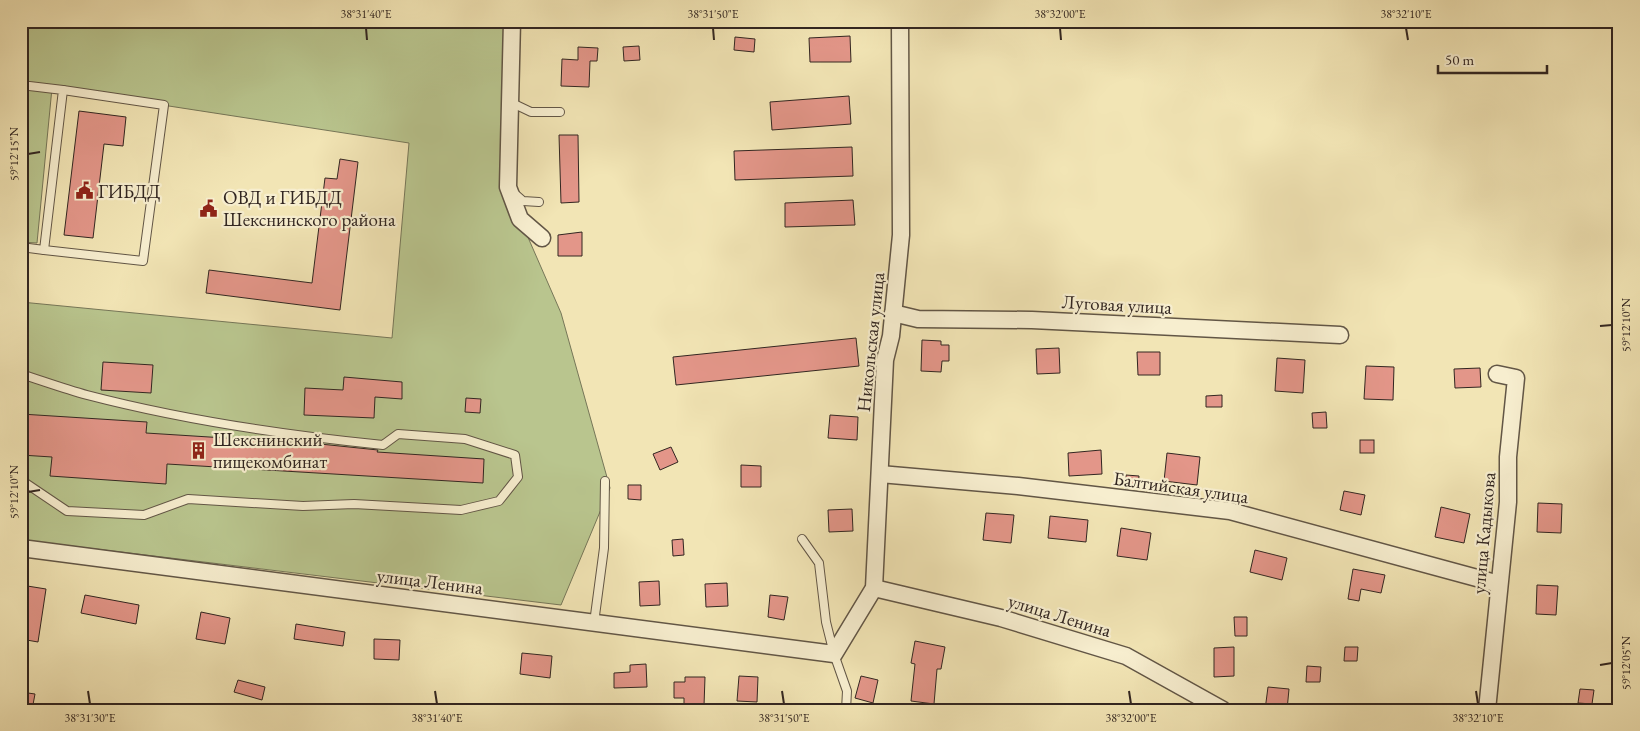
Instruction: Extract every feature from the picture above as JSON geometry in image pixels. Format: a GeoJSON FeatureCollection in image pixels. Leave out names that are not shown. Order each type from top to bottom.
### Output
{"type":"FeatureCollection","features":[{"type":"Feature","properties":{"kind":"street"},"geometry":{"type":"LineString","coordinates":[[512,21],[508,187],[520,220],[542,238]]}},
{"type":"Feature","properties":{"kind":"street","name":"Никольская улица"},"geometry":{"type":"LineString","coordinates":[[834,654],[874,588],[885,360],[893,313],[900,235],[900,21]]}},
{"type":"Feature","properties":{"kind":"street","name":"Луговая улица"},"geometry":{"type":"LineString","coordinates":[[893,313],[918,319],[1032,320],[1340,335]]}},
{"type":"Feature","properties":{"kind":"street","name":"улица Кадыкова"},"geometry":{"type":"LineString","coordinates":[[1487,710],[1508,502],[1508,457],[1516,378],[1497,374]]}},
{"type":"Feature","properties":{"kind":"street","name":"Балтийская улица"},"geometry":{"type":"LineString","coordinates":[[880,474],[1018,486],[1230,511],[1499,584]]}},
{"type":"Feature","properties":{"kind":"street","name":"улица Ленина"},"geometry":{"type":"LineString","coordinates":[[21,548],[834,654]]}},
{"type":"Feature","properties":{"kind":"street","name":"улица Ленина"},"geometry":{"type":"LineString","coordinates":[[874,588],[1001,618],[1126,656],[1223,710]]}},
{"type":"Feature","properties":{"kind":"lane"},"geometry":{"type":"LineString","coordinates":[[21,85],[164,105],[143,261],[21,247]]}},
{"type":"Feature","properties":{"kind":"lane"},"geometry":{"type":"LineString","coordinates":[[44,250],[63,90]]}},
{"type":"Feature","properties":{"kind":"lane"},"geometry":{"type":"LineString","coordinates":[[510,102],[531,112],[560,112]]}},
{"type":"Feature","properties":{"kind":"lane"},"geometry":{"type":"LineString","coordinates":[[508,187],[523,201],[539,202]]}},
{"type":"Feature","properties":{"kind":"lane"},"geometry":{"type":"LineString","coordinates":[[21,374],[86,395],[199,419],[303,437],[383,445],[398,434],[465,439],[515,455],[518,477],[499,501],[461,510],[354,504],[303,506],[188,499],[144,514],[67,511],[21,480]]}},
{"type":"Feature","properties":{"kind":"lane"},"geometry":{"type":"LineString","coordinates":[[594,623],[604,548],[605,481]]}},
{"type":"Feature","properties":{"kind":"lane"},"geometry":{"type":"LineString","coordinates":[[802,539],[819,563],[826,622],[834,654],[847,691],[846,710]]}},
{"type":"Feature","properties":{"kind":"green space"},"geometry":{"type":"Polygon","coordinates":[[[21,21],[507,21],[506,107],[520,219],[561,313],[610,488],[561,605],[21,540],[21,302],[392,338],[409,143],[52,88],[37,243],[21,242],[21,21]]]}},
{"type":"Feature","properties":{"kind":"building"},"geometry":{"type":"Polygon","coordinates":[[[850,36],[851,62],[810,62],[809,38],[850,36]]]}},
{"type":"Feature","properties":{"kind":"building"},"geometry":{"type":"Polygon","coordinates":[[[735,37],[755,39],[754,52],[734,50],[735,37]]]}},
{"type":"Feature","properties":{"kind":"building"},"geometry":{"type":"Polygon","coordinates":[[[639,46],[640,60],[624,61],[623,47],[639,46]]]}},
{"type":"Feature","properties":{"kind":"building"},"geometry":{"type":"Polygon","coordinates":[[[578,47],[598,48],[597,61],[590,61],[589,87],[561,86],[562,59],[578,60],[578,47]]]}},
{"type":"Feature","properties":{"kind":"building"},"geometry":{"type":"Polygon","coordinates":[[[849,96],[851,124],[772,130],[770,102],[849,96]]]}},
{"type":"Feature","properties":{"kind":"building","name":"ГИБДД"},"geometry":{"type":"Polygon","coordinates":[[[79,111],[126,117],[123,146],[104,144],[93,238],[64,235],[79,111]]]}},
{"type":"Feature","properties":{"kind":"building"},"geometry":{"type":"Polygon","coordinates":[[[559,135],[578,135],[579,202],[561,203],[559,135]]]}},
{"type":"Feature","properties":{"kind":"building"},"geometry":{"type":"Polygon","coordinates":[[[852,147],[853,176],[735,180],[734,151],[852,147]]]}},
{"type":"Feature","properties":{"kind":"building"},"geometry":{"type":"Polygon","coordinates":[[[340,159],[358,162],[340,310],[206,293],[209,270],[312,283],[325,178],[337,179],[340,159]]]}},
{"type":"Feature","properties":{"kind":"building"},"geometry":{"type":"Polygon","coordinates":[[[853,200],[855,225],[785,227],[785,203],[853,200]]]}},
{"type":"Feature","properties":{"kind":"building"},"geometry":{"type":"Polygon","coordinates":[[[582,232],[582,256],[558,256],[558,235],[582,232]]]}},
{"type":"Feature","properties":{"kind":"building"},"geometry":{"type":"Polygon","coordinates":[[[856,338],[859,366],[676,385],[673,357],[856,338]]]}},
{"type":"Feature","properties":{"kind":"building"},"geometry":{"type":"Polygon","coordinates":[[[922,340],[941,341],[941,345],[949,345],[949,361],[942,361],[941,372],[921,371],[922,340]]]}},
{"type":"Feature","properties":{"kind":"building"},"geometry":{"type":"Polygon","coordinates":[[[1059,348],[1060,373],[1037,374],[1036,349],[1059,348]]]}},
{"type":"Feature","properties":{"kind":"building"},"geometry":{"type":"Polygon","coordinates":[[[1137,352],[1160,352],[1160,375],[1138,375],[1137,352]]]}},
{"type":"Feature","properties":{"kind":"building"},"geometry":{"type":"Polygon","coordinates":[[[1277,358],[1305,360],[1303,393],[1275,391],[1277,358]]]}},
{"type":"Feature","properties":{"kind":"building"},"geometry":{"type":"Polygon","coordinates":[[[103,362],[153,365],[151,393],[101,390],[103,362]]]}},
{"type":"Feature","properties":{"kind":"building"},"geometry":{"type":"Polygon","coordinates":[[[1366,366],[1394,367],[1393,400],[1364,399],[1366,366]]]}},
{"type":"Feature","properties":{"kind":"building"},"geometry":{"type":"Polygon","coordinates":[[[1480,368],[1481,387],[1455,388],[1454,369],[1480,368]]]}},
{"type":"Feature","properties":{"kind":"building"},"geometry":{"type":"Polygon","coordinates":[[[344,377],[402,382],[402,399],[375,397],[374,418],[304,415],[305,388],[343,390],[344,377]]]}},
{"type":"Feature","properties":{"kind":"building"},"geometry":{"type":"Polygon","coordinates":[[[1222,395],[1222,407],[1206,407],[1206,396],[1222,395]]]}},
{"type":"Feature","properties":{"kind":"building"},"geometry":{"type":"Polygon","coordinates":[[[466,398],[481,399],[480,413],[465,412],[466,398]]]}},
{"type":"Feature","properties":{"kind":"building"},"geometry":{"type":"Polygon","coordinates":[[[1326,412],[1327,428],[1313,428],[1312,413],[1326,412]]]}},
{"type":"Feature","properties":{"kind":"building","name":"Шекснинский пищекомбинат"},"geometry":{"type":"Polygon","coordinates":[[[21,414],[147,422],[146,433],[320,444],[378,450],[377,452],[484,459],[483,483],[167,464],[166,484],[50,476],[52,457],[21,455],[21,414]]]}},
{"type":"Feature","properties":{"kind":"building"},"geometry":{"type":"Polygon","coordinates":[[[830,415],[858,417],[857,440],[828,438],[830,415]]]}},
{"type":"Feature","properties":{"kind":"building"},"geometry":{"type":"Polygon","coordinates":[[[1360,440],[1374,440],[1374,453],[1360,453],[1360,440]]]}},
{"type":"Feature","properties":{"kind":"building"},"geometry":{"type":"Polygon","coordinates":[[[671,447],[678,462],[660,470],[653,454],[671,447]]]}},
{"type":"Feature","properties":{"kind":"building"},"geometry":{"type":"Polygon","coordinates":[[[1101,450],[1102,474],[1069,476],[1068,453],[1101,450]]]}},
{"type":"Feature","properties":{"kind":"building"},"geometry":{"type":"Polygon","coordinates":[[[1167,453],[1200,457],[1197,485],[1164,481],[1167,453]]]}},
{"type":"Feature","properties":{"kind":"building"},"geometry":{"type":"Polygon","coordinates":[[[741,465],[761,466],[761,487],[741,487],[741,465]]]}},
{"type":"Feature","properties":{"kind":"building"},"geometry":{"type":"Polygon","coordinates":[[[1126,475],[1139,476],[1138,488],[1125,488],[1126,475]]]}},
{"type":"Feature","properties":{"kind":"building"},"geometry":{"type":"Polygon","coordinates":[[[628,485],[641,485],[641,500],[628,499],[628,485]]]}},
{"type":"Feature","properties":{"kind":"building"},"geometry":{"type":"Polygon","coordinates":[[[1344,491],[1365,495],[1361,515],[1340,510],[1344,491]]]}},
{"type":"Feature","properties":{"kind":"building"},"geometry":{"type":"Polygon","coordinates":[[[1538,503],[1562,504],[1561,533],[1537,532],[1538,503]]]}},
{"type":"Feature","properties":{"kind":"building"},"geometry":{"type":"Polygon","coordinates":[[[1441,507],[1470,514],[1464,543],[1435,537],[1441,507]]]}},
{"type":"Feature","properties":{"kind":"building"},"geometry":{"type":"Polygon","coordinates":[[[852,509],[853,531],[829,532],[828,510],[852,509]]]}},
{"type":"Feature","properties":{"kind":"building"},"geometry":{"type":"Polygon","coordinates":[[[986,513],[1014,515],[1011,543],[983,540],[986,513]]]}},
{"type":"Feature","properties":{"kind":"building"},"geometry":{"type":"Polygon","coordinates":[[[1050,516],[1088,520],[1086,542],[1048,538],[1050,516]]]}},
{"type":"Feature","properties":{"kind":"building"},"geometry":{"type":"Polygon","coordinates":[[[1121,528],[1151,533],[1147,560],[1117,556],[1121,528]]]}},
{"type":"Feature","properties":{"kind":"building"},"geometry":{"type":"Polygon","coordinates":[[[683,539],[684,555],[673,556],[672,540],[683,539]]]}},
{"type":"Feature","properties":{"kind":"building"},"geometry":{"type":"Polygon","coordinates":[[[1255,550],[1287,558],[1282,580],[1250,572],[1255,550]]]}},
{"type":"Feature","properties":{"kind":"building"},"geometry":{"type":"Polygon","coordinates":[[[1353,569],[1385,575],[1381,593],[1361,589],[1359,601],[1348,599],[1353,569]]]}},
{"type":"Feature","properties":{"kind":"building"},"geometry":{"type":"Polygon","coordinates":[[[659,581],[660,605],[640,606],[639,582],[659,581]]]}},
{"type":"Feature","properties":{"kind":"building"},"geometry":{"type":"Polygon","coordinates":[[[727,583],[728,606],[706,607],[705,584],[727,583]]]}},
{"type":"Feature","properties":{"kind":"building"},"geometry":{"type":"Polygon","coordinates":[[[21,585],[46,589],[38,642],[21,639],[21,585]]]}},
{"type":"Feature","properties":{"kind":"building"},"geometry":{"type":"Polygon","coordinates":[[[1537,585],[1558,586],[1556,615],[1536,614],[1537,585]]]}},
{"type":"Feature","properties":{"kind":"building"},"geometry":{"type":"Polygon","coordinates":[[[85,595],[139,605],[136,624],[81,613],[85,595]]]}},
{"type":"Feature","properties":{"kind":"building"},"geometry":{"type":"Polygon","coordinates":[[[770,595],[788,597],[784,620],[768,617],[770,595]]]}},
{"type":"Feature","properties":{"kind":"building"},"geometry":{"type":"Polygon","coordinates":[[[201,612],[230,618],[225,644],[196,639],[201,612]]]}},
{"type":"Feature","properties":{"kind":"building"},"geometry":{"type":"Polygon","coordinates":[[[1234,617],[1247,617],[1247,636],[1235,636],[1234,617]]]}},
{"type":"Feature","properties":{"kind":"building"},"geometry":{"type":"Polygon","coordinates":[[[296,624],[345,632],[343,646],[294,639],[296,624]]]}},
{"type":"Feature","properties":{"kind":"building"},"geometry":{"type":"Polygon","coordinates":[[[374,639],[400,640],[399,660],[374,659],[374,639]]]}},
{"type":"Feature","properties":{"kind":"building"},"geometry":{"type":"Polygon","coordinates":[[[915,641],[945,647],[941,669],[937,669],[934,704],[911,701],[915,664],[911,663],[915,641]]]}},
{"type":"Feature","properties":{"kind":"building"},"geometry":{"type":"Polygon","coordinates":[[[1234,647],[1234,676],[1214,677],[1214,648],[1234,647]]]}},
{"type":"Feature","properties":{"kind":"building"},"geometry":{"type":"Polygon","coordinates":[[[1345,647],[1358,647],[1357,661],[1344,661],[1345,647]]]}},
{"type":"Feature","properties":{"kind":"building"},"geometry":{"type":"Polygon","coordinates":[[[522,653],[552,656],[550,678],[520,674],[522,653]]]}},
{"type":"Feature","properties":{"kind":"building"},"geometry":{"type":"Polygon","coordinates":[[[646,664],[647,687],[614,688],[614,673],[630,672],[630,665],[646,664]]]}},
{"type":"Feature","properties":{"kind":"building"},"geometry":{"type":"Polygon","coordinates":[[[1307,666],[1321,667],[1320,682],[1306,682],[1307,666]]]}},
{"type":"Feature","properties":{"kind":"building"},"geometry":{"type":"Polygon","coordinates":[[[739,676],[758,677],[757,702],[737,701],[739,676]]]}},
{"type":"Feature","properties":{"kind":"building"},"geometry":{"type":"Polygon","coordinates":[[[861,676],[878,680],[873,703],[855,698],[861,676]]]}},
{"type":"Feature","properties":{"kind":"building"},"geometry":{"type":"Polygon","coordinates":[[[685,677],[705,677],[704,706],[684,706],[684,698],[674,698],[674,682],[685,682],[685,677]]]}},
{"type":"Feature","properties":{"kind":"building"},"geometry":{"type":"Polygon","coordinates":[[[238,680],[265,687],[262,700],[234,692],[238,680]]]}},
{"type":"Feature","properties":{"kind":"building"},"geometry":{"type":"Polygon","coordinates":[[[1268,687],[1289,689],[1287,710],[1265,710],[1268,687]]]}},
{"type":"Feature","properties":{"kind":"building"},"geometry":{"type":"Polygon","coordinates":[[[1580,689],[1594,690],[1592,704],[1578,703],[1580,689]]]}},
{"type":"Feature","properties":{"kind":"building"},"geometry":{"type":"Polygon","coordinates":[[[21,692],[35,694],[32,710],[21,710],[21,692]]]}},
{"type":"Feature","properties":{"kind":"place","name":"ГИБДД"},"geometry":{"type":"Point","coordinates":[84,191]}},
{"type":"Feature","properties":{"kind":"place","name":"ОВД и ГИБДД Шекснинского района"},"geometry":{"type":"Point","coordinates":[209,208]}},
{"type":"Feature","properties":{"kind":"place","name":"Шекснинский пищекомбинат"},"geometry":{"type":"Point","coordinates":[199,450]}}]}
